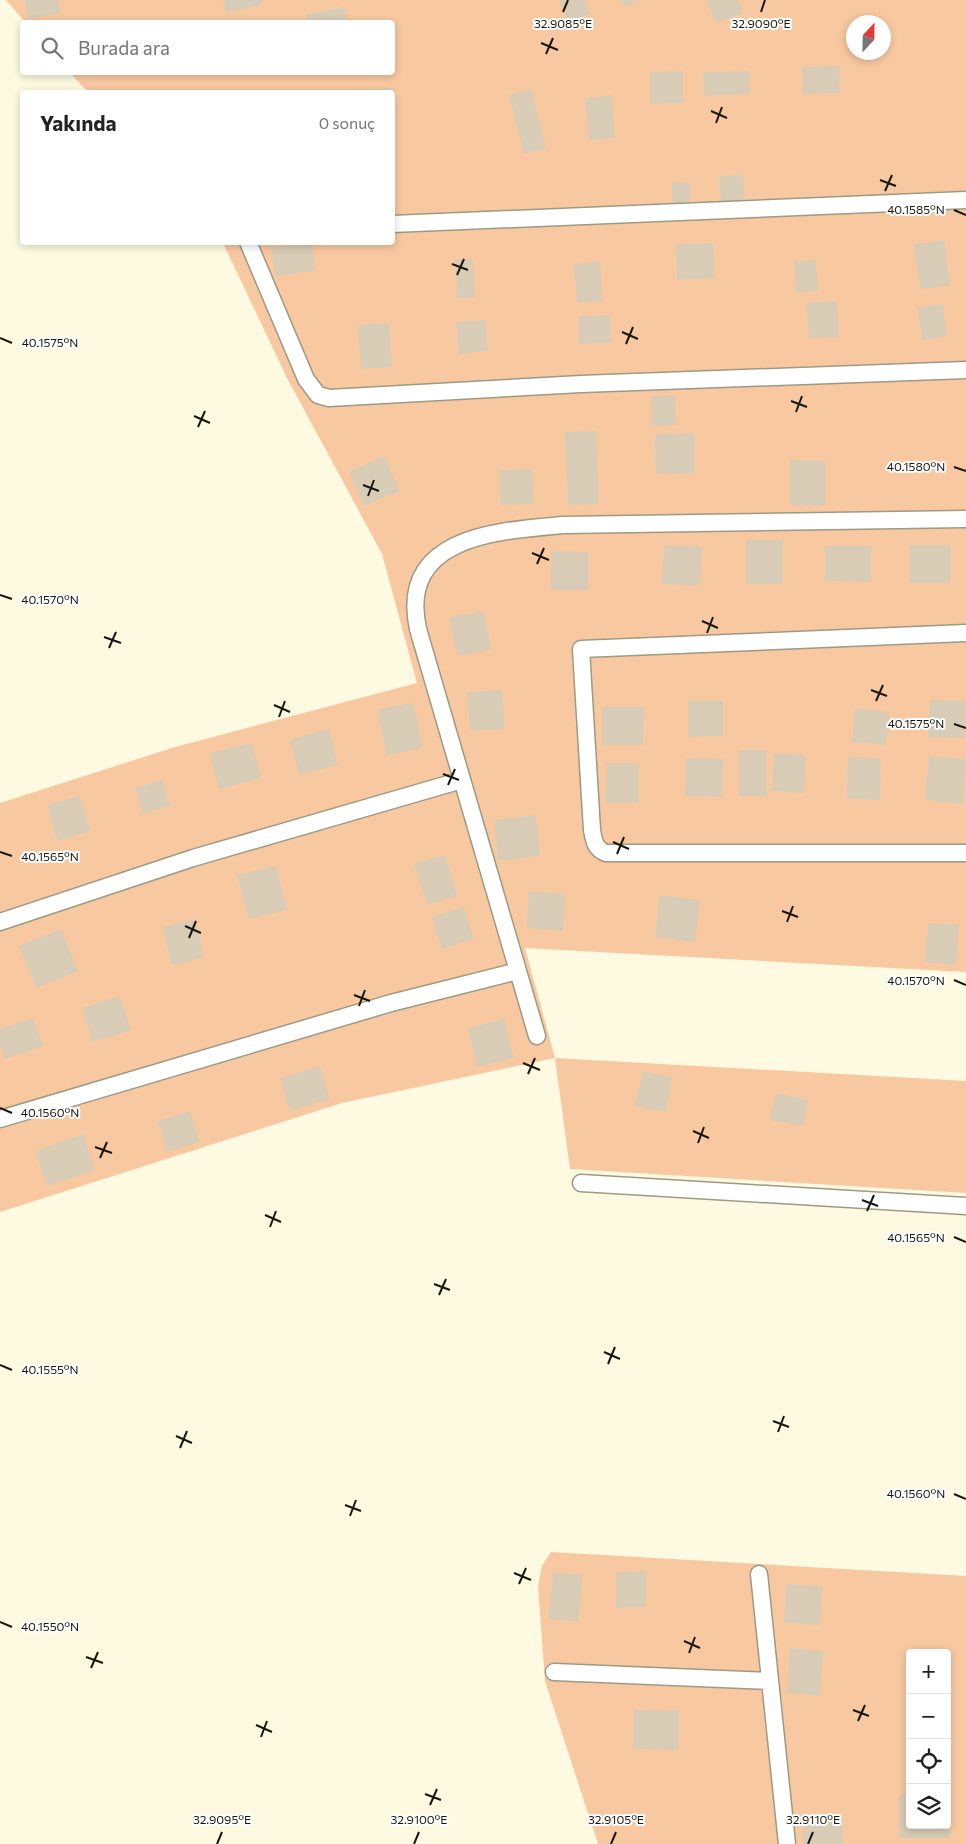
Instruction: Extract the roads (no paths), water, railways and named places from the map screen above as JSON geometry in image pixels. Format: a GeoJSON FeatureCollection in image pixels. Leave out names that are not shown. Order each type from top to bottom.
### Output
{"type":"FeatureCollection","features":[{"type":"Feature","properties":{"kind":"lane"},"geometry":{"type":"LineString","coordinates":[[395,224],[966,200]]}},
{"type":"Feature","properties":{"kind":"lane"},"geometry":{"type":"LineString","coordinates":[[249,245],[306,379],[318,394],[329,398],[581,384],[966,370]]}},
{"type":"Feature","properties":{"kind":"lane"},"geometry":{"type":"LineString","coordinates":[[537,1036],[414,611],[415,594],[422,577],[432,563],[448,548],[468,540],[506,530],[562,525],[966,519]]}},
{"type":"Feature","properties":{"kind":"lane"},"geometry":{"type":"LineString","coordinates":[[966,633],[581,649],[592,830],[594,842],[599,851],[606,853],[966,853]]}},
{"type":"Feature","properties":{"kind":"lane"},"geometry":{"type":"LineString","coordinates":[[0,922],[193,858],[462,780]]}},
{"type":"Feature","properties":{"kind":"lane"},"geometry":{"type":"LineString","coordinates":[[0,1119],[391,1003],[518,971]]}},
{"type":"Feature","properties":{"kind":"lane"},"geometry":{"type":"LineString","coordinates":[[581,1183],[966,1206]]}},
{"type":"Feature","properties":{"kind":"lane"},"geometry":{"type":"LineString","coordinates":[[759,1574],[786,1844]]}},
{"type":"Feature","properties":{"kind":"lane"},"geometry":{"type":"LineString","coordinates":[[554,1672],[770,1681]]}}]}
